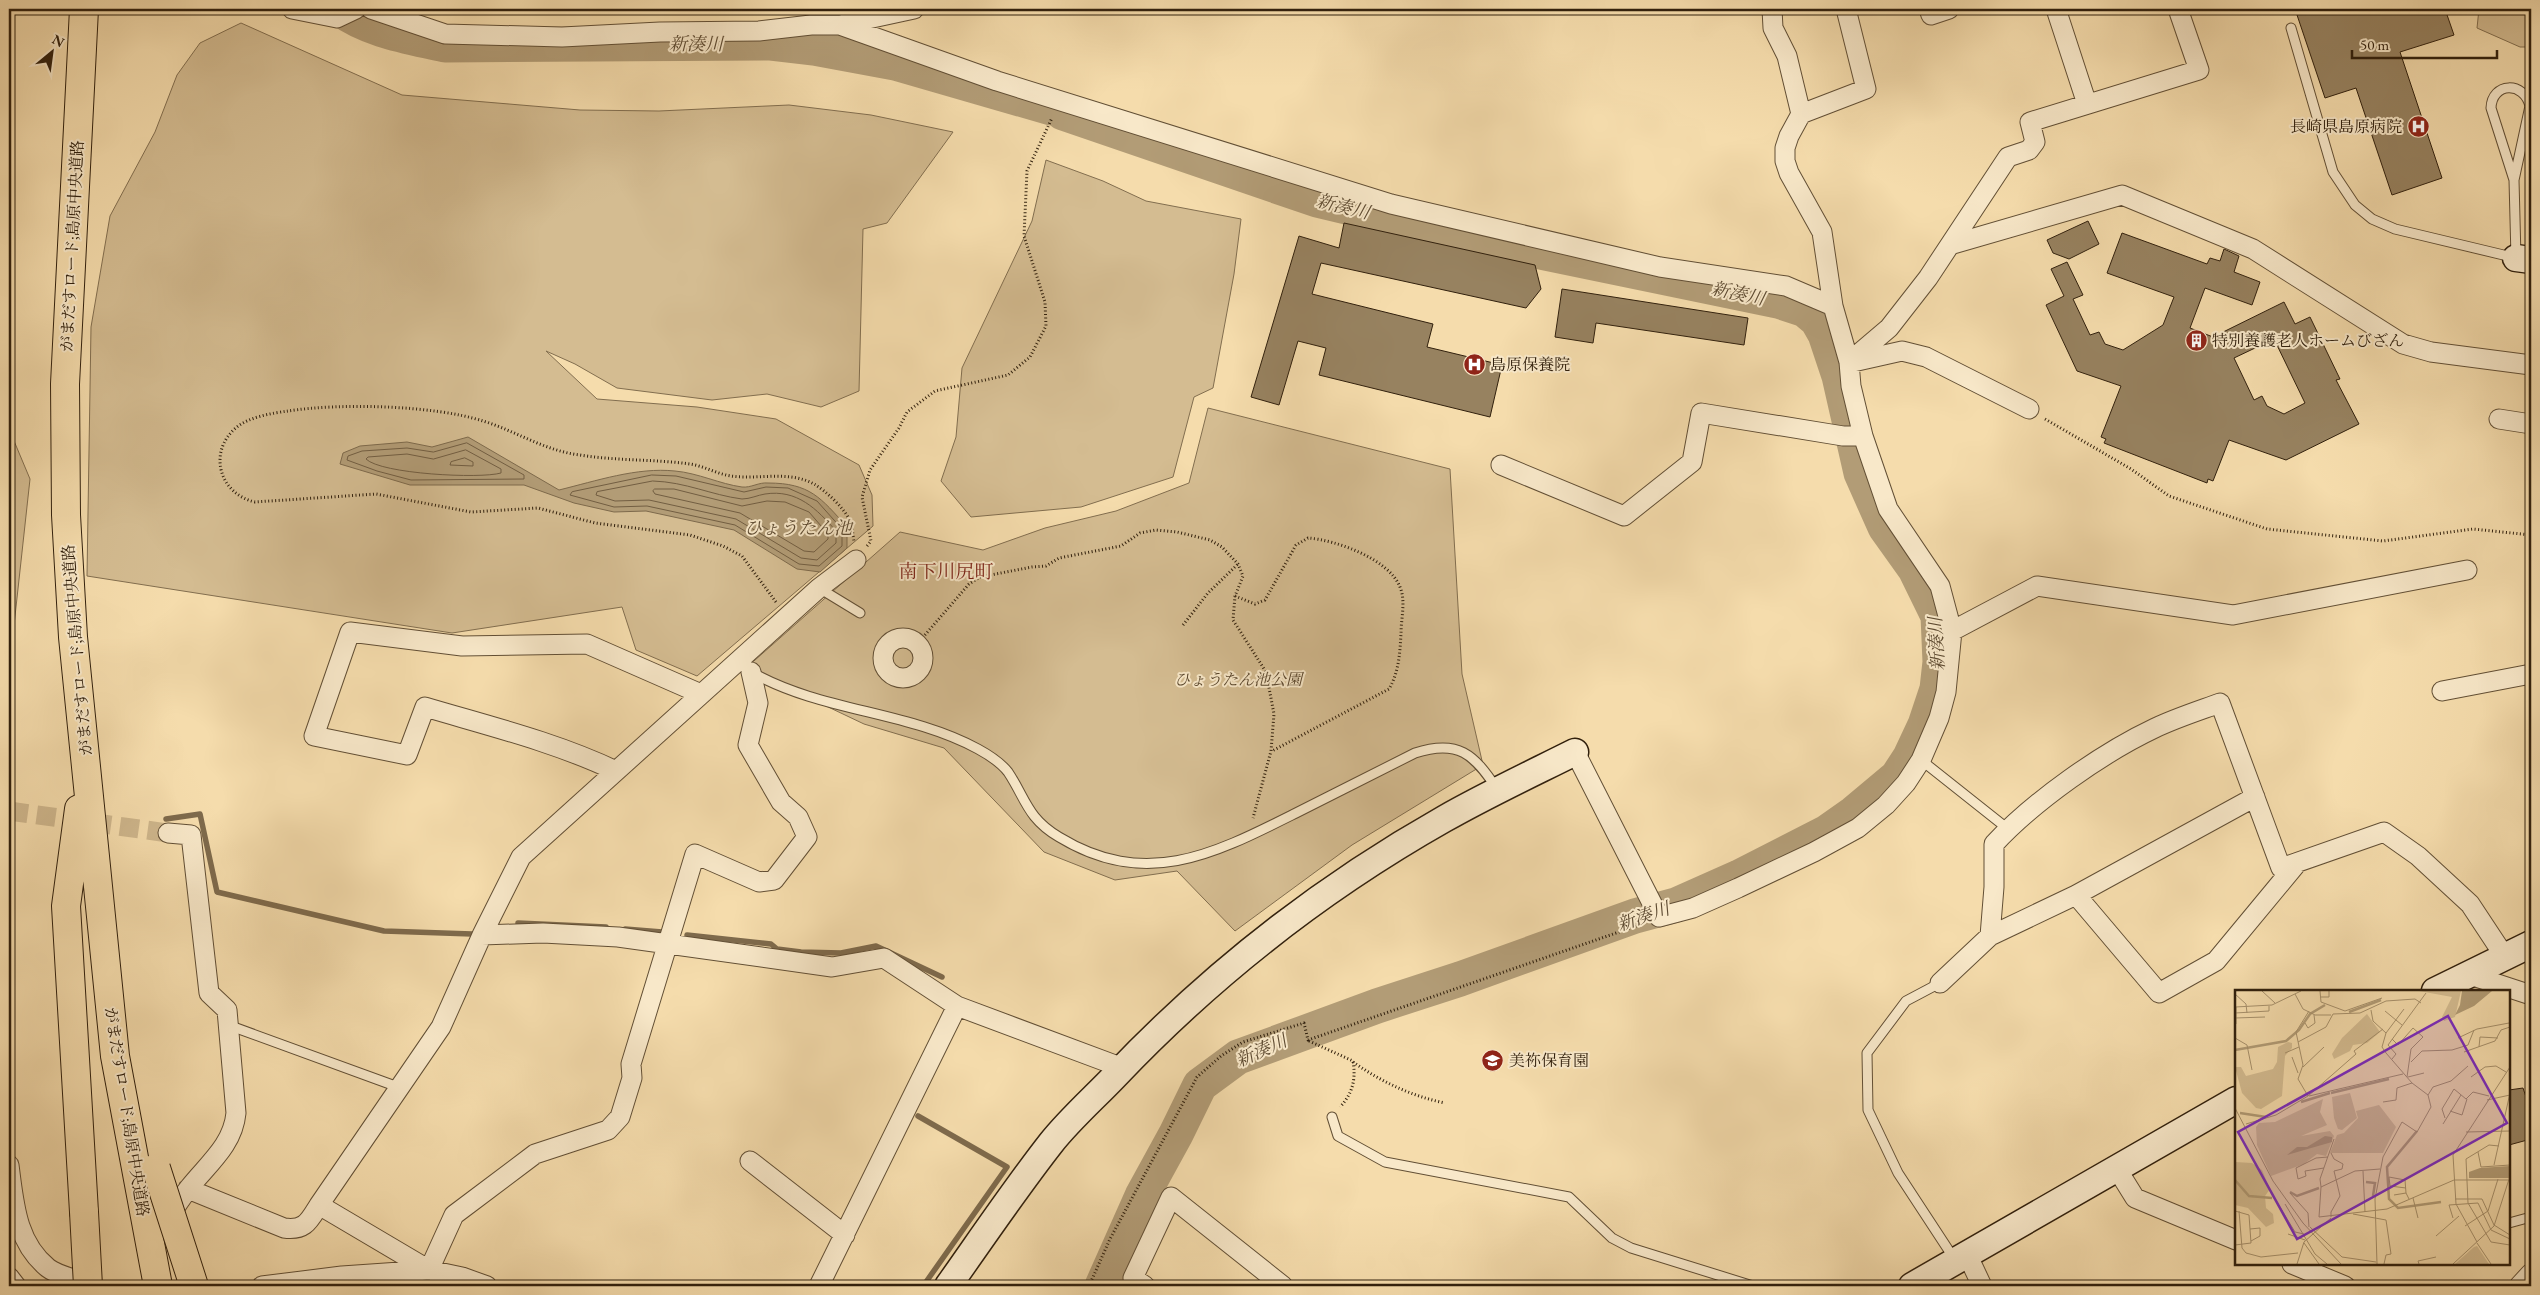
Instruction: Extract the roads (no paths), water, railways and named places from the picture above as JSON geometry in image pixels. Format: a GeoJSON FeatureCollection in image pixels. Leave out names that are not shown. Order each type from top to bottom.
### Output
{"type":"FeatureCollection","features":[{"type":"Feature","properties":{"kind":"highway","name":"がまだすロード;島原中央道路"},"geometry":{"type":"LineString","coordinates":[[84,9],[65,384],[67,524],[73,637],[115,1056],[146,1174],[158,1286]]}},
{"type":"Feature","properties":{"kind":"highway"},"geometry":{"type":"LineString","coordinates":[[86,761],[66,906],[90,1286]]}},
{"type":"Feature","properties":{"kind":"highway"},"geometry":{"type":"LineString","coordinates":[[146,1174],[194,1286]]}},
{"type":"Feature","properties":{"kind":"street"},"geometry":{"type":"LineString","coordinates":[[292,9],[337,18],[356,9]]}},
{"type":"Feature","properties":{"kind":"street"},"geometry":{"type":"LineString","coordinates":[[371,9],[445,34],[562,37],[660,32],[759,31],[811,25],[839,17],[914,9]]}},
{"type":"Feature","properties":{"kind":"street"},"geometry":{"type":"LineString","coordinates":[[1772,9],[1773,28],[1787,56],[1801,114]]}},
{"type":"Feature","properties":{"kind":"street"},"geometry":{"type":"LineString","coordinates":[[948,1286],[1052,1142],[1167,1023],[1265,939],[1392,850],[1497,790],[1575,752],[1657,913],[1693,908],[1738,888],[1858,828],[1886,805],[1900,790],[1921,760],[1939,718],[1946,692],[1952,631],[1940,586],[1888,509],[1855,436],[1850,362],[1833,306],[1822,232],[1789,173],[1785,161],[1785,148],[1789,136],[1801,114],[1866,89],[1846,9]]}},
{"type":"Feature","properties":{"kind":"street"},"geometry":{"type":"LineString","coordinates":[[1929,9],[1931,15],[1950,9]]}},
{"type":"Feature","properties":{"kind":"street"},"geometry":{"type":"LineString","coordinates":[[2056,9],[2087,104]]}},
{"type":"Feature","properties":{"kind":"street"},"geometry":{"type":"LineString","coordinates":[[1850,362],[1889,328],[1928,278],[2008,157],[2029,150],[2035,142],[2030,122],[2199,70],[2178,9]]}},
{"type":"Feature","properties":{"kind":"street"},"geometry":{"type":"LineString","coordinates":[[839,17],[997,81],[1061,99],[1391,204],[1660,267],[1786,286],[1833,306]]}},
{"type":"Feature","properties":{"kind":"street"},"geometry":{"type":"LineString","coordinates":[[1950,245],[2122,195],[2253,249],[2403,344],[2430,352],[2531,365]]}},
{"type":"Feature","properties":{"kind":"street"},"geometry":{"type":"LineString","coordinates":[[1850,362],[1902,351],[1926,357],[2029,409]]}},
{"type":"Feature","properties":{"kind":"street"},"geometry":{"type":"LineString","coordinates":[[1501,465],[1624,516],[1692,462],[1700,413],[1855,436]]}},
{"type":"Feature","properties":{"kind":"street"},"geometry":{"type":"LineString","coordinates":[[2499,419],[2531,424]]}},
{"type":"Feature","properties":{"kind":"street"},"geometry":{"type":"LineString","coordinates":[[188,1189],[284,1228],[302,1228],[308,1223],[398,1087],[441,1027],[482,935],[521,856],[701,694],[743,668],[786,618],[819,588],[856,560]]}},
{"type":"Feature","properties":{"kind":"street"},"geometry":{"type":"LineString","coordinates":[[1952,631],[2037,586],[2233,615],[2467,570]]}},
{"type":"Feature","properties":{"kind":"street"},"geometry":{"type":"LineString","coordinates":[[616,771],[589,758],[526,736],[425,708],[407,756],[314,736],[350,632],[462,646],[587,644],[701,694]]}},
{"type":"Feature","properties":{"kind":"street"},"geometry":{"type":"LineString","coordinates":[[429,1270],[454,1214],[535,1154],[608,1130],[620,1117],[632,1078],[631,1064],[695,854],[759,882],[774,880],[807,837],[798,817],[781,802],[748,745],[758,703],[743,668]]}},
{"type":"Feature","properties":{"kind":"street"},"geometry":{"type":"LineString","coordinates":[[2442,692],[2531,674]]}},
{"type":"Feature","properties":{"kind":"street"},"geometry":{"type":"LineString","coordinates":[[1990,936],[1994,844],[2008,829],[2092,764],[2154,728],[2220,703],[2281,868],[2384,832],[2418,856],[2470,904],[2505,956]]}},
{"type":"Feature","properties":{"kind":"street"},"geometry":{"type":"LineString","coordinates":[[1940,983],[1990,936],[2076,895],[2255,797]]}},
{"type":"Feature","properties":{"kind":"street"},"geometry":{"type":"LineString","coordinates":[[168,833],[191,835],[209,993],[227,1010],[236,1113],[234,1126],[221,1151],[188,1189],[166,1222],[169,1252],[180,1286]]}},
{"type":"Feature","properties":{"kind":"street"},"geometry":{"type":"LineString","coordinates":[[2076,895],[2159,993],[2216,960],[2298,862]]}},
{"type":"Feature","properties":{"kind":"street"},"geometry":{"type":"LineString","coordinates":[[482,935],[543,933],[618,937],[832,967],[884,958],[957,1006],[1122,1068]]}},
{"type":"Feature","properties":{"kind":"street"},"geometry":{"type":"LineString","coordinates":[[2437,990],[2531,944]]}},
{"type":"Feature","properties":{"kind":"street"},"geometry":{"type":"LineString","coordinates":[[2467,974],[2531,995]]}},
{"type":"Feature","properties":{"kind":"street"},"geometry":{"type":"LineString","coordinates":[[819,1286],[957,1006]]}},
{"type":"Feature","properties":{"kind":"street"},"geometry":{"type":"LineString","coordinates":[[1912,1286],[2235,1101]]}},
{"type":"Feature","properties":{"kind":"street"},"geometry":{"type":"LineString","coordinates":[[750,1160],[844,1234]]}},
{"type":"Feature","properties":{"kind":"street"},"geometry":{"type":"LineString","coordinates":[[9,1165],[15,1211],[20,1231],[29,1247],[48,1268],[59,1274],[77,1278],[90,1286]]}},
{"type":"Feature","properties":{"kind":"street"},"geometry":{"type":"LineString","coordinates":[[2117,1170],[2135,1198],[2235,1240]]}},
{"type":"Feature","properties":{"kind":"street"},"geometry":{"type":"LineString","coordinates":[[1145,1286],[1133,1278],[1171,1197],[1283,1286]]}},
{"type":"Feature","properties":{"kind":"street"},"geometry":{"type":"LineString","coordinates":[[319,1205],[429,1270]]}},
{"type":"Feature","properties":{"kind":"street"},"geometry":{"type":"LineString","coordinates":[[1961,1257],[1982,1286]]}},
{"type":"Feature","properties":{"kind":"street"},"geometry":{"type":"LineString","coordinates":[[2294,1265],[2345,1286]]}},
{"type":"Feature","properties":{"kind":"street"},"geometry":{"type":"LineString","coordinates":[[262,1286],[342,1276],[429,1270],[462,1277],[487,1286]]}},
{"type":"Feature","properties":{"kind":"street"},"geometry":{"type":"LineString","coordinates":[[2519,1286],[2531,1273]]}},
{"type":"Feature","properties":{"kind":"street"},"geometry":{"type":"LineString","coordinates":[[9,1277],[16,1286]]}},
{"type":"Feature","properties":{"kind":"lane"},"geometry":{"type":"LineString","coordinates":[[2291,28],[2333,172],[2355,205],[2372,219],[2395,229],[2524,259],[2514,180],[2491,108],[2493,96],[2502,88],[2509,87],[2521,90],[2525,94],[2530,106],[2514,180]]}},
{"type":"Feature","properties":{"kind":"lane"},"geometry":{"type":"LineString","coordinates":[[819,588],[860,613]]}},
{"type":"Feature","properties":{"kind":"lane"},"geometry":{"type":"LineString","coordinates":[[743,668],[798,694],[903,720],[946,734],[979,749],[1008,772],[1034,817],[1057,836],[1090,854],[1115,862],[1149,864],[1187,860],[1221,848],[1415,753],[1432,748],[1455,749],[1474,758],[1497,790]]}},
{"type":"Feature","properties":{"kind":"lane"},"geometry":{"type":"LineString","coordinates":[[1921,760],[2008,829]]}},
{"type":"Feature","properties":{"kind":"lane"},"geometry":{"type":"LineString","coordinates":[[1940,983],[1906,1001],[1868,1053],[1868,1110],[1898,1173],[1961,1257]]}},
{"type":"Feature","properties":{"kind":"lane"},"geometry":{"type":"LineString","coordinates":[[228,1025],[398,1087]]}},
{"type":"Feature","properties":{"kind":"lane"},"geometry":{"type":"LineString","coordinates":[[1332,1117],[1338,1136],[1386,1162],[1570,1197],[1612,1238],[1631,1248],[1753,1286]]}},
{"type":"Feature","properties":{"kind":"lane"},"geometry":{"type":"LineString","coordinates":[[2510,1223],[2531,1217]]}},
{"type":"Feature","properties":{"kind":"water","name":"ひょうたん池"},"geometry":{"type":"Polygon","coordinates":[[[468,437],[559,490],[631,473],[661,470],[684,472],[742,487],[765,483],[782,484],[805,489],[822,500],[847,527],[847,548],[820,572],[797,569],[734,530],[646,511],[614,512],[574,503],[524,485],[410,485],[340,464],[343,453],[360,446],[407,442],[432,447],[468,437]]]}},
{"type":"Feature","properties":{"kind":"waterway","name":"新湊川"},"geometry":{"type":"LineString","coordinates":[[340,9],[351,17],[377,28],[445,45],[771,43],[814,48],[895,63],[1051,108]]}},
{"type":"Feature","properties":{"kind":"waterway","name":"新湊川"},"geometry":{"type":"LineString","coordinates":[[1063,113],[1317,200],[1501,244],[1778,301],[1805,310],[1817,320],[1825,334],[1839,376],[1861,473],[1885,527],[1915,569],[1938,616],[1940,662],[1937,689],[1925,725],[1910,757],[1897,777],[1854,813],[1827,832],[1739,877],[1676,905],[1635,916],[1460,979],[1377,1006],[1238,1057],[1200,1085],[1142,1196],[1102,1286]]}},
{"type":"Feature","properties":{"kind":"waterway"},"geometry":{"type":"LineString","coordinates":[[166,819],[200,814],[217,892],[384,931],[472,934]]}},
{"type":"Feature","properties":{"kind":"waterway"},"geometry":{"type":"LineString","coordinates":[[518,923],[606,927]]}},
{"type":"Feature","properties":{"kind":"waterway"},"geometry":{"type":"LineString","coordinates":[[625,929],[662,932]]}},
{"type":"Feature","properties":{"kind":"waterway"},"geometry":{"type":"LineString","coordinates":[[687,935],[771,944],[777,949],[801,952],[841,953],[876,946],[942,977]]}},
{"type":"Feature","properties":{"kind":"waterway"},"geometry":{"type":"LineString","coordinates":[[918,1116],[1007,1167],[926,1282]]}},
{"type":"Feature","properties":{"kind":"tunnel"},"geometry":{"type":"LineString","coordinates":[[9,811],[168,833]]}},
{"type":"Feature","properties":{"kind":"place","name":"長崎県島原病院"},"geometry":{"type":"Point","coordinates":[2418,126]}},
{"type":"Feature","properties":{"kind":"place","name":"特別養護老人ホームびざん"},"geometry":{"type":"Point","coordinates":[2196,340]}},
{"type":"Feature","properties":{"kind":"place","name":"島原保養院"},"geometry":{"type":"Point","coordinates":[1474,364]}},
{"type":"Feature","properties":{"kind":"place","name":"美祢保育園"},"geometry":{"type":"Point","coordinates":[1493,1060]}},
{"type":"Feature","properties":{"kind":"district","name":"南下川尻町"},"geometry":{"type":"Point","coordinates":[946,571]}},
{"type":"Feature","properties":{"kind":"park label","name":"ひょうたん池公園"},"geometry":{"type":"Point","coordinates":[1238,679]}}]}
